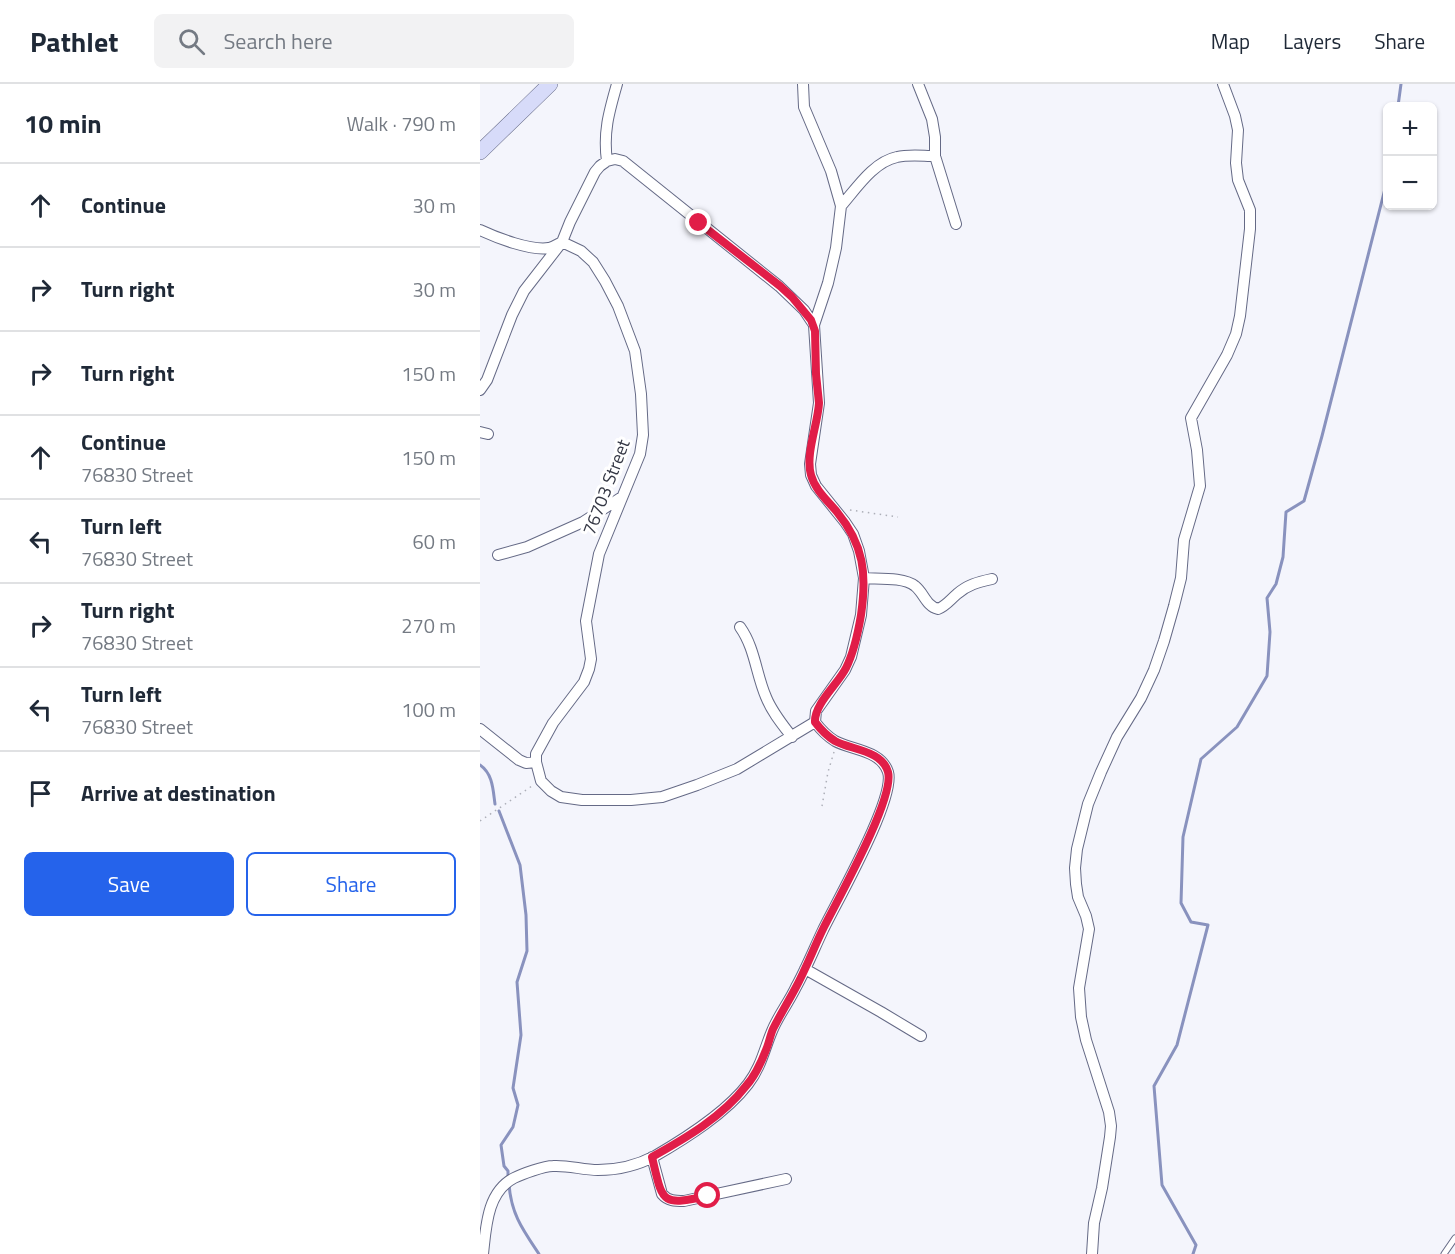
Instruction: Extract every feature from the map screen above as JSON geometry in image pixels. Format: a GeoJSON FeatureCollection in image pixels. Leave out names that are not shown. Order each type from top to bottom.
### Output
{"type":"FeatureCollection","features":[{"type":"Feature","properties":{"kind":"street"},"geometry":{"type":"LineString","coordinates":[[480,152],[550,84]]}},
{"type":"Feature","properties":{"kind":"street"},"geometry":{"type":"LineString","coordinates":[[607,162],[604,145],[606,126],[617,84]]}},
{"type":"Feature","properties":{"kind":"street"},"geometry":{"type":"LineString","coordinates":[[483,1254],[492,1203],[500,1188],[514,1178],[553,1166],[597,1170],[627,1166],[652,1157],[684,1138],[735,1100],[758,1070],[772,1031],[796,988],[878,820],[888,789],[888,771],[881,762],[867,752],[837,742],[825,734],[815,722],[816,711],[845,670],[851,657],[861,615],[864,578],[860,551],[853,534],[816,486],[811,475],[810,464],[819,403],[814,325],[828,283],[836,248],[841,206],[831,171],[804,107],[803,84]]}},
{"type":"Feature","properties":{"kind":"street"},"geometry":{"type":"LineString","coordinates":[[918,84],[932,119],[935,156],[956,224]]}},
{"type":"Feature","properties":{"kind":"street"},"geometry":{"type":"LineString","coordinates":[[1092,1254],[1094,1223],[1102,1188],[1111,1126],[1081,1017],[1079,988],[1089,929],[1076,884],[1077,849],[1093,793],[1117,737],[1141,698],[1154,670],[1164,640],[1180,578],[1184,540],[1200,486],[1191,418],[1227,355],[1236,334],[1240,316],[1250,210],[1238,180],[1236,163],[1238,130],[1223,84]]}},
{"type":"Feature","properties":{"kind":"street"},"geometry":{"type":"LineString","coordinates":[[841,206],[862,181],[887,161],[897,157],[935,156]]}},
{"type":"Feature","properties":{"kind":"street"},"geometry":{"type":"LineString","coordinates":[[480,390],[512,315],[525,291],[562,242],[588,185],[600,166],[615,159],[623,161],[780,286],[804,310],[814,325]]}},
{"type":"Feature","properties":{"kind":"street"},"geometry":{"type":"LineString","coordinates":[[480,230],[503,239],[542,248],[562,242]]}},
{"type":"Feature","properties":{"kind":"street","name":"76703 Street"},"geometry":{"type":"LineString","coordinates":[[536,758],[553,723],[584,682],[589,669],[591,659],[586,621],[599,554],[640,453],[643,435],[641,393],[635,351],[618,306],[593,262],[581,251],[562,242]]}},
{"type":"Feature","properties":{"kind":"street"},"geometry":{"type":"LineString","coordinates":[[498,555],[527,548],[583,522],[622,497]]}},
{"type":"Feature","properties":{"kind":"street"},"geometry":{"type":"LineString","coordinates":[[864,578],[906,582],[915,586],[932,607],[938,609],[970,585],[992,579]]}},
{"type":"Feature","properties":{"kind":"street"},"geometry":{"type":"LineString","coordinates":[[740,627],[751,646],[766,698],[792,737]]}},
{"type":"Feature","properties":{"kind":"street"},"geometry":{"type":"LineString","coordinates":[[480,729],[519,760],[530,763],[536,758],[541,781],[561,797],[582,800],[631,800],[662,797],[737,769],[815,722]]}},
{"type":"Feature","properties":{"kind":"street"},"geometry":{"type":"LineString","coordinates":[[805,969],[921,1036]]}},
{"type":"Feature","properties":{"kind":"street"},"geometry":{"type":"LineString","coordinates":[[652,1157],[662,1194],[673,1201],[684,1201],[786,1179]]}},
{"type":"Feature","properties":{"kind":"lane"},"geometry":{"type":"LineString","coordinates":[[1444,1254],[1455,1238]]}},
{"type":"Feature","properties":{"kind":"path"},"geometry":{"type":"LineString","coordinates":[[834,508],[898,517]]}},
{"type":"Feature","properties":{"kind":"path"},"geometry":{"type":"LineString","coordinates":[[822,806],[828,772],[837,742]]}},
{"type":"Feature","properties":{"kind":"path"},"geometry":{"type":"LineString","coordinates":[[480,821],[541,781]]}},
{"type":"Feature","properties":{"kind":"waterway"},"geometry":{"type":"LineString","coordinates":[[1399,102],[1401,84]]}},
{"type":"Feature","properties":{"kind":"waterway"},"geometry":{"type":"LineString","coordinates":[[1193,1254],[1196,1245],[1162,1185],[1154,1086],[1177,1045],[1208,925],[1191,922],[1181,903],[1183,837],[1201,759],[1237,727],[1267,676],[1270,632],[1267,598],[1276,584],[1283,557],[1286,512],[1304,501],[1383,197]]}},
{"type":"Feature","properties":{"kind":"waterway"},"geometry":{"type":"LineString","coordinates":[[480,765],[490,778],[495,804]]}},
{"type":"Feature","properties":{"kind":"waterway"},"geometry":{"type":"LineString","coordinates":[[499,811],[520,865],[526,915],[527,951],[517,982],[521,1035],[513,1088],[518,1105],[513,1127],[501,1145],[508,1178]]}},
{"type":"Feature","properties":{"kind":"waterway"},"geometry":{"type":"LineString","coordinates":[[509,1184],[515,1213],[539,1254]]}},
{"type":"Feature","properties":{"kind":"route"},"geometry":{"type":"LineString","coordinates":[[699,223],[780,286],[804,310],[814,325],[819,403],[811,450],[811,475],[816,486],[853,534],[860,551],[864,578],[861,615],[851,657],[845,670],[816,711],[815,722],[825,734],[837,742],[876,757],[885,765],[889,778],[888,789],[878,820],[796,988],[772,1031],[758,1070],[735,1100],[684,1138],[652,1157],[659,1189],[665,1198],[684,1201],[708,1196]]}}]}
